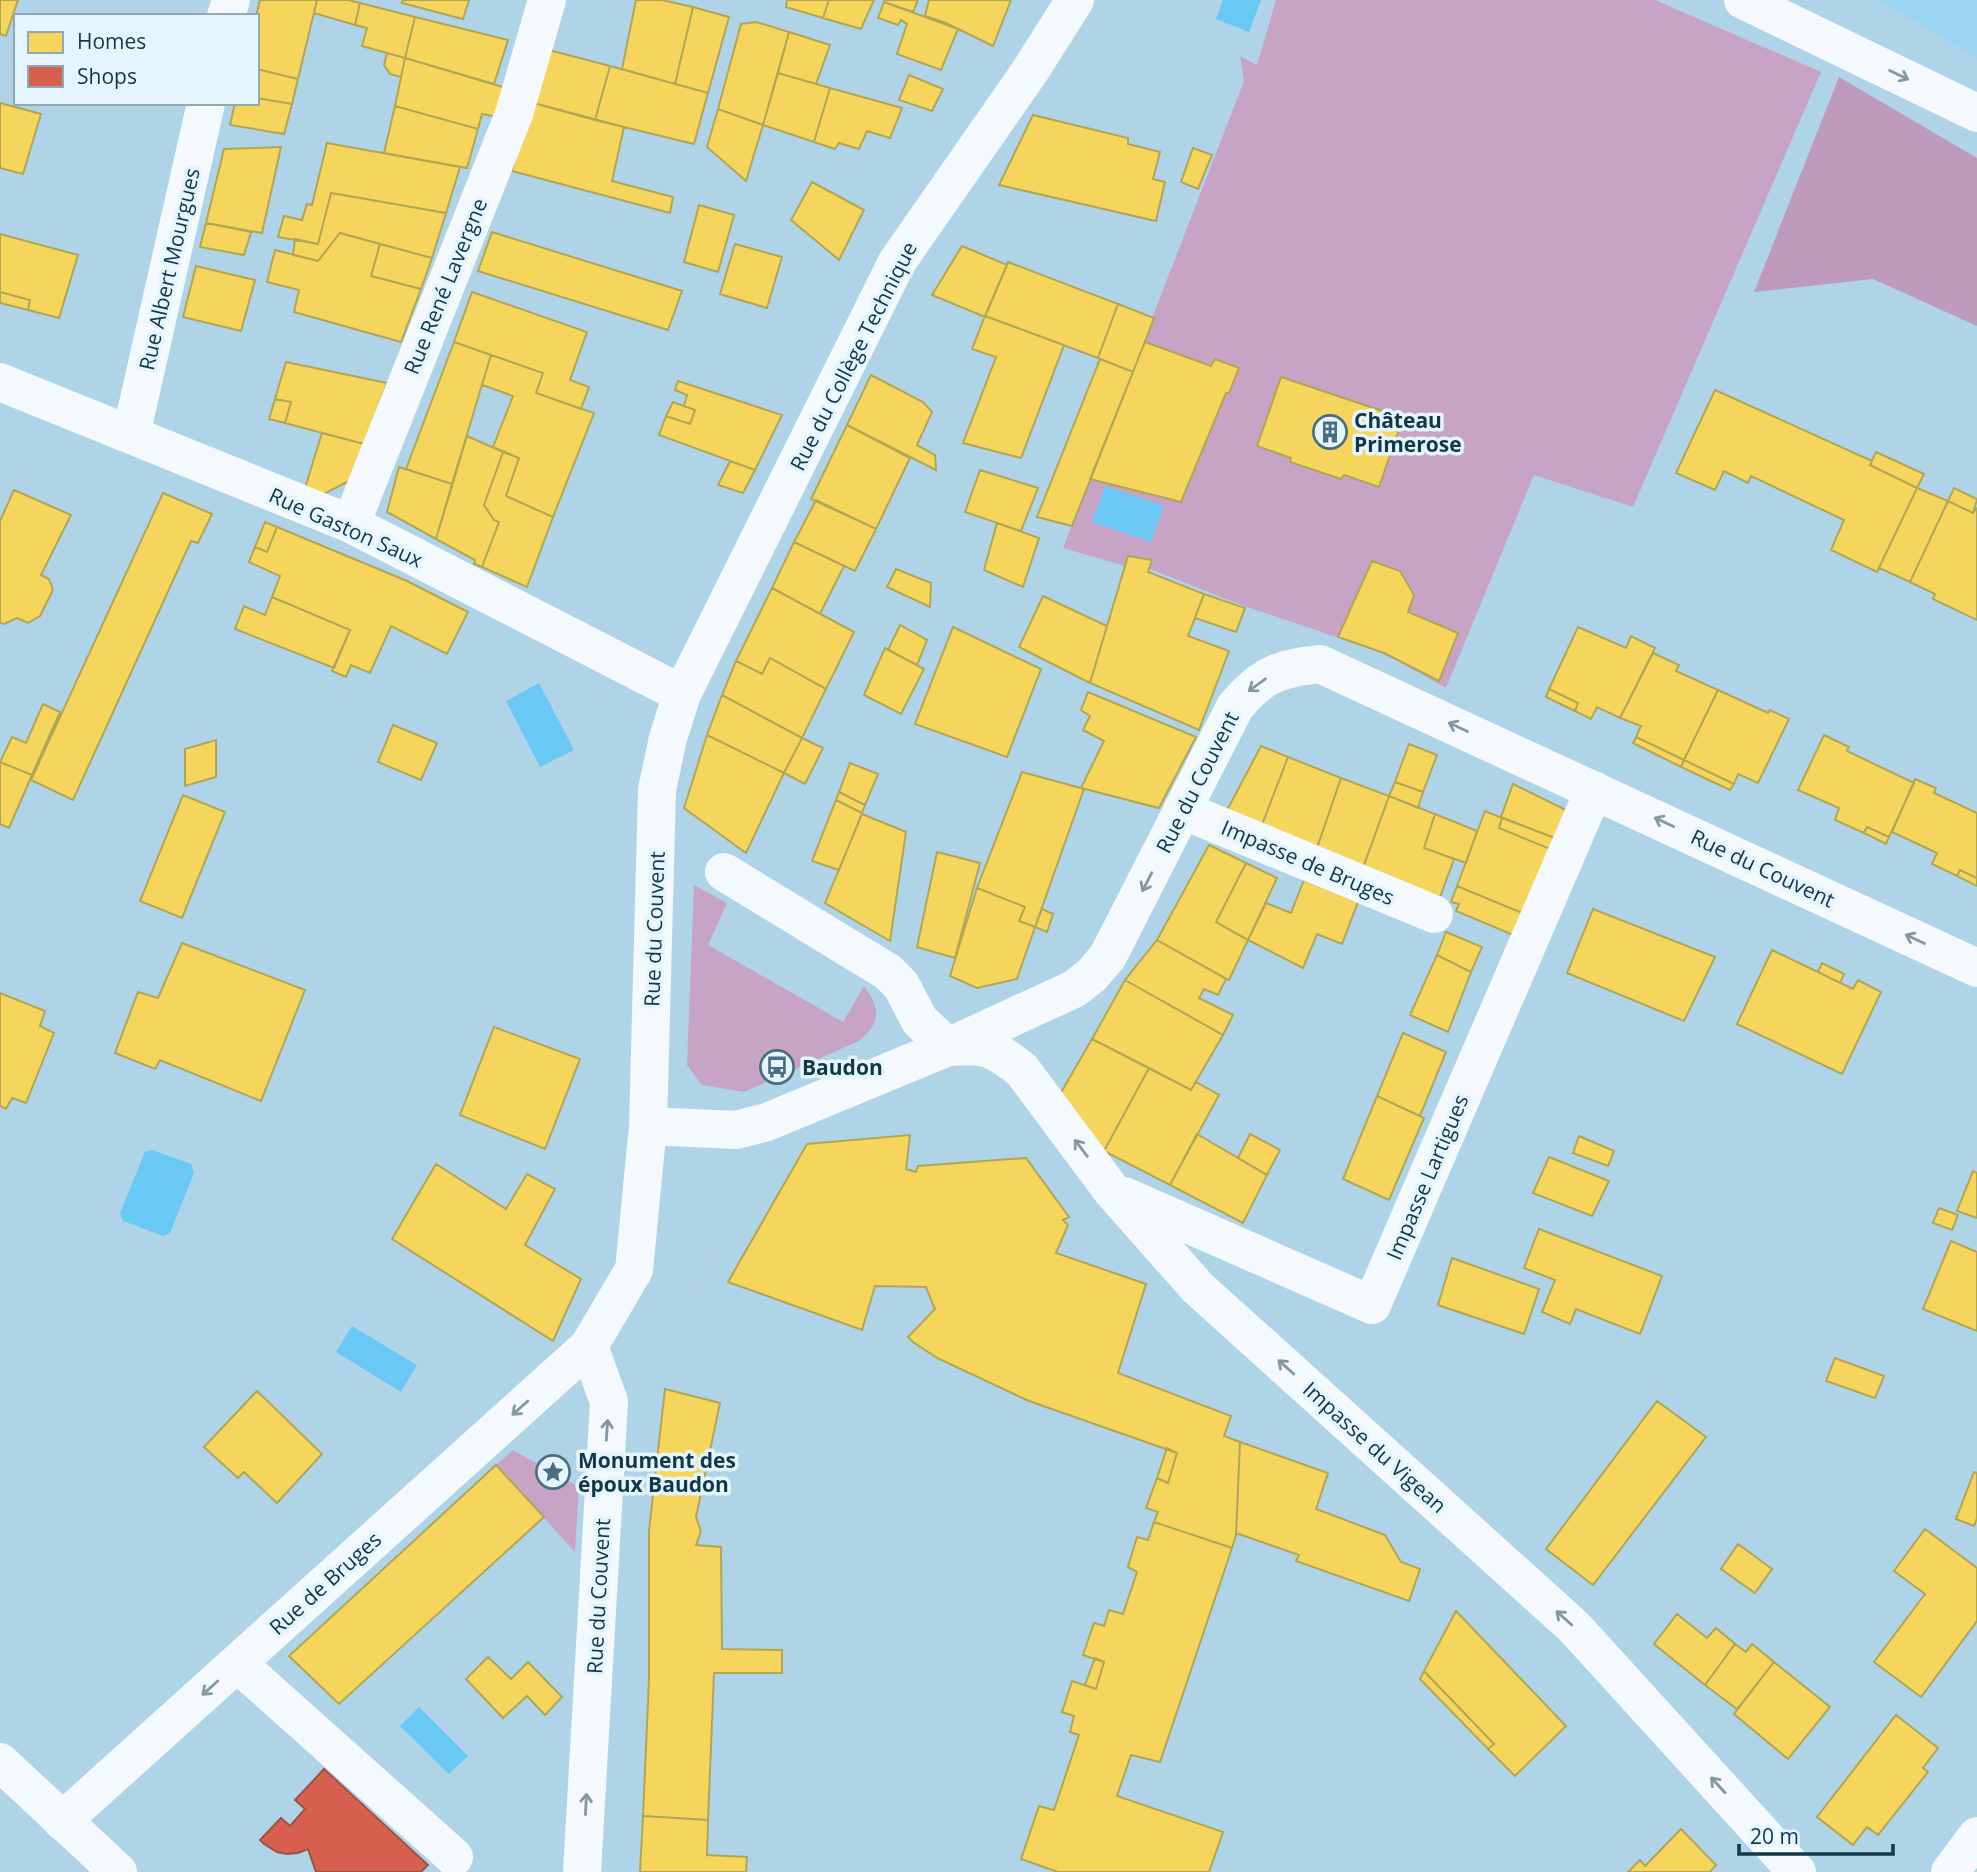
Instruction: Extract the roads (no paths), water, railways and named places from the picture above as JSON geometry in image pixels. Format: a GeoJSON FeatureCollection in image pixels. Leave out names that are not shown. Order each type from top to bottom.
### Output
{"type":"FeatureCollection","features":[{"type":"Feature","properties":{"kind":"street","name":"Rue René Lavergne"},"geometry":{"type":"LineString","coordinates":[[351,524],[514,114],[547,0]]}},
{"type":"Feature","properties":{"kind":"street","name":"Rue du Collège Technique"},"geometry":{"type":"LineString","coordinates":[[682,694],[897,262],[1030,71],[1075,0]]}},
{"type":"Feature","properties":{"kind":"street"},"geometry":{"type":"LineString","coordinates":[[1743,0],[1977,113]]}},
{"type":"Feature","properties":{"kind":"street","name":"Rue Albert Mourgues"},"geometry":{"type":"LineString","coordinates":[[131,435],[206,105]]}},
{"type":"Feature","properties":{"kind":"street","name":"Rue Gaston Saux"},"geometry":{"type":"LineString","coordinates":[[0,382],[351,524],[682,694]]}},
{"type":"Feature","properties":{"kind":"street","name":"Rue du Couvent"},"geometry":{"type":"LineString","coordinates":[[648,1126],[736,1130],[767,1122],[948,1047],[1074,989],[1092,975],[1108,956],[1235,707],[1250,689],[1272,674],[1293,666],[1320,664],[1977,968]]}},
{"type":"Feature","properties":{"kind":"street","name":"Rue du Couvent"},"geometry":{"type":"LineString","coordinates":[[582,1872],[609,1402],[589,1346],[634,1270],[648,1126],[657,790],[668,738],[682,694]]}},
{"type":"Feature","properties":{"kind":"street","name":"Impasse Lartigues"},"geometry":{"type":"LineString","coordinates":[[1112,1191],[1371,1305],[1594,790]]}},
{"type":"Feature","properties":{"kind":"street","name":"Impasse de Bruges"},"geometry":{"type":"LineString","coordinates":[[1182,810],[1434,915]]}},
{"type":"Feature","properties":{"kind":"street"},"geometry":{"type":"LineString","coordinates":[[724,872],[888,972],[901,985],[920,1021],[948,1047]]}},
{"type":"Feature","properties":{"kind":"street","name":"Impasse du Vigean"},"geometry":{"type":"LineString","coordinates":[[948,1047],[977,1045],[1003,1055],[1022,1070],[1112,1191],[1198,1288],[1574,1627],[1797,1872]]}},
{"type":"Feature","properties":{"kind":"street","name":"Rue de Bruges"},"geometry":{"type":"LineString","coordinates":[[62,1821],[589,1346]]}},
{"type":"Feature","properties":{"kind":"street"},"geometry":{"type":"LineString","coordinates":[[237,1663],[454,1857]]}},
{"type":"Feature","properties":{"kind":"street"},"geometry":{"type":"LineString","coordinates":[[0,1762],[62,1821],[106,1868]]}},
{"type":"Feature","properties":{"kind":"street"},"geometry":{"type":"LineString","coordinates":[[1950,1872],[1977,1836]]}},
{"type":"Feature","properties":{"kind":"place","name":"Château Primerose"},"geometry":{"type":"Point","coordinates":[1330,432]}},
{"type":"Feature","properties":{"kind":"place","name":"Baudon"},"geometry":{"type":"Point","coordinates":[777,1067]}},
{"type":"Feature","properties":{"kind":"place","name":"Monument des époux Baudon"},"geometry":{"type":"Point","coordinates":[553,1472]}}]}
